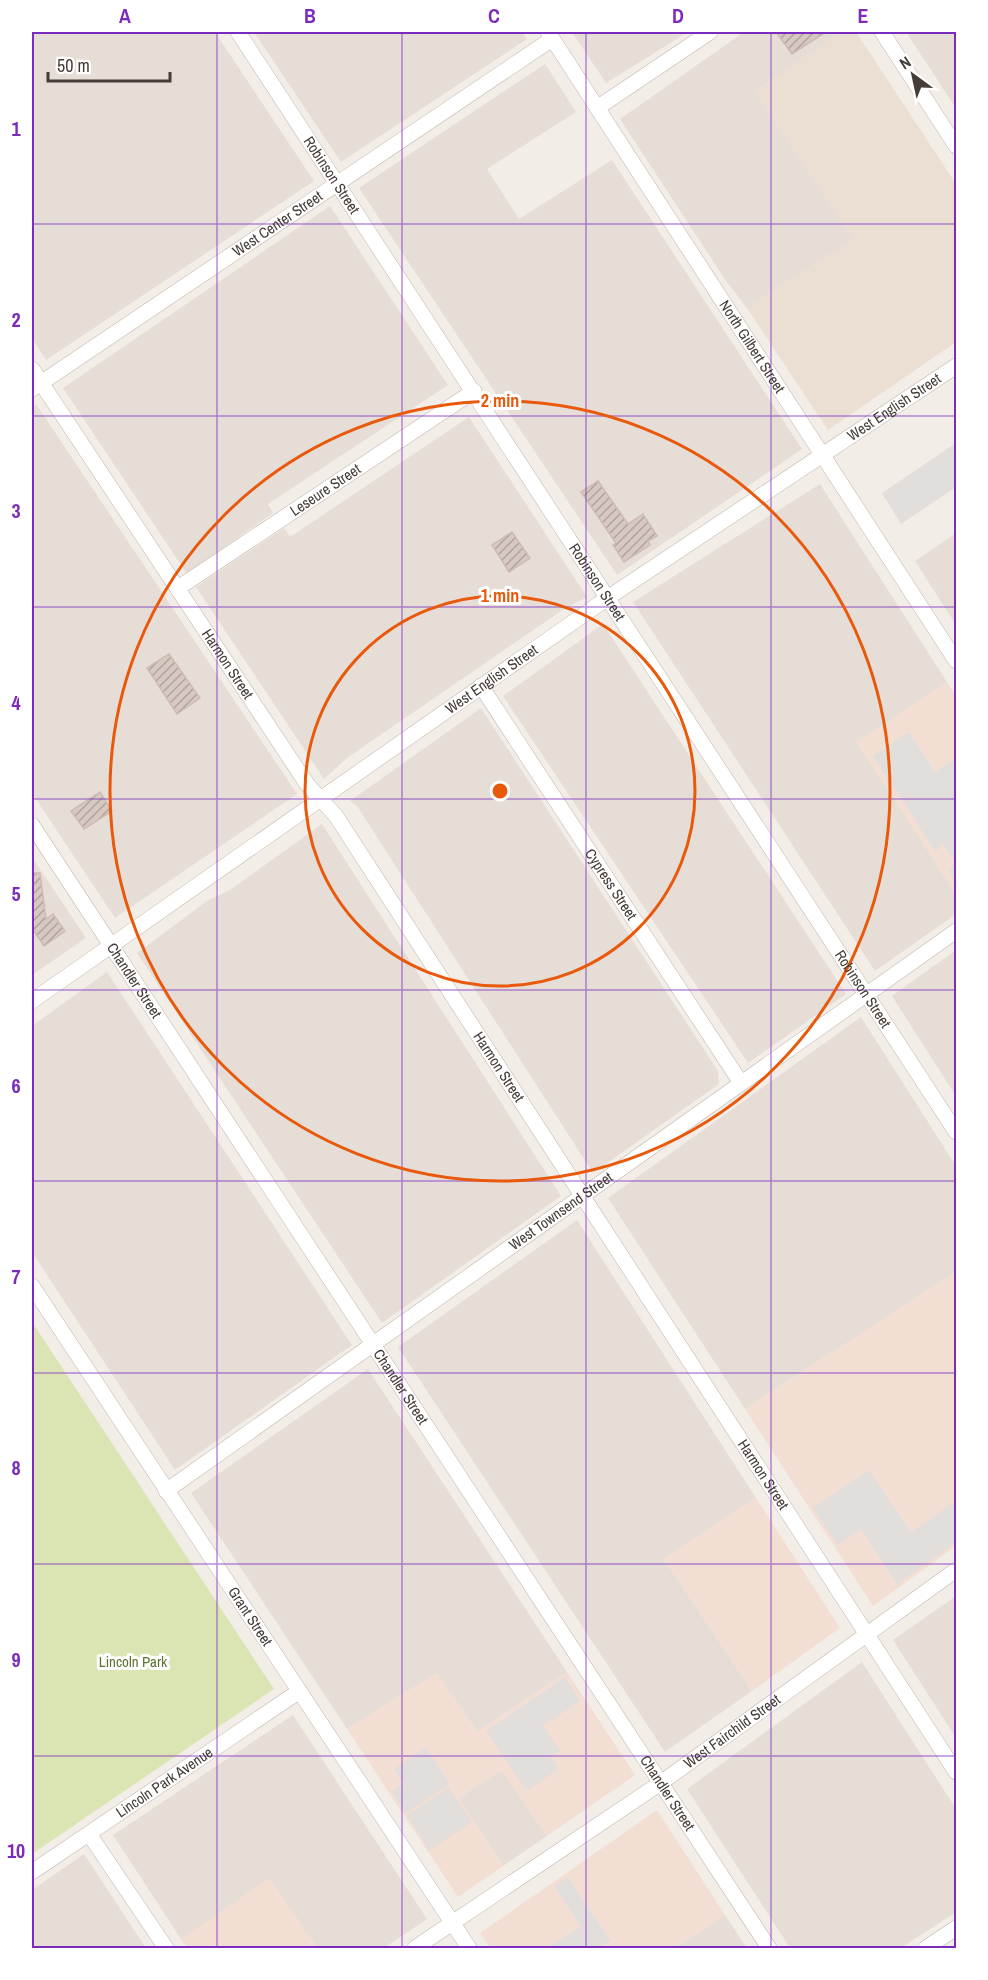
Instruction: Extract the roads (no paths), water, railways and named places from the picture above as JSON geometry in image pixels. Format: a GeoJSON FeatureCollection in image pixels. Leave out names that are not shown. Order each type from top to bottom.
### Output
{"type":"FeatureCollection","features":[{"type":"Feature","properties":{"kind":"street","name":"Robinson Street"},"geometry":{"type":"LineString","coordinates":[[238,32],[957,1132]]}},
{"type":"Feature","properties":{"kind":"street"},"geometry":{"type":"LineString","coordinates":[[597,108],[710,32]]}},
{"type":"Feature","properties":{"kind":"street"},"geometry":{"type":"LineString","coordinates":[[882,32],[957,146]]}},
{"type":"Feature","properties":{"kind":"street","name":"West Center Street"},"geometry":{"type":"LineString","coordinates":[[36,386],[338,183],[550,35]]}},
{"type":"Feature","properties":{"kind":"street","name":"North Gilbert Street"},"geometry":{"type":"LineString","coordinates":[[550,35],[957,661]]}},
{"type":"Feature","properties":{"kind":"street","name":"West English Street"},"geometry":{"type":"LineString","coordinates":[[32,1001],[609,597],[957,366]]}},
{"type":"Feature","properties":{"kind":"street","name":"Harmon Street"},"geometry":{"type":"LineString","coordinates":[[32,369],[36,386],[178,588],[308,784],[336,816],[869,1633],[957,1772]]}},
{"type":"Feature","properties":{"kind":"street","name":"Leseure Street"},"geometry":{"type":"LineString","coordinates":[[178,588],[474,391]]}},
{"type":"Feature","properties":{"kind":"street","name":"Cypress Street"},"geometry":{"type":"LineString","coordinates":[[481,686],[741,1083]]}},
{"type":"Feature","properties":{"kind":"street","name":"Chandler Street"},"geometry":{"type":"LineString","coordinates":[[32,825],[769,1948]]}},
{"type":"Feature","properties":{"kind":"street","name":"West Townsend Street"},"geometry":{"type":"LineString","coordinates":[[166,1491],[957,931]]}},
{"type":"Feature","properties":{"kind":"street","name":"Grant Street"},"geometry":{"type":"LineString","coordinates":[[32,1286],[469,1948]]}},
{"type":"Feature","properties":{"kind":"street","name":"West Fairchild Street"},"geometry":{"type":"LineString","coordinates":[[415,1948],[662,1782],[957,1570]]}},
{"type":"Feature","properties":{"kind":"street","name":"Lincoln Park Avenue"},"geometry":{"type":"LineString","coordinates":[[32,1872],[298,1692]]}},
{"type":"Feature","properties":{"kind":"street"},"geometry":{"type":"LineString","coordinates":[[89,1834],[166,1948]]}},
{"type":"Feature","properties":{"kind":"street"},"geometry":{"type":"LineString","coordinates":[[926,1948],[957,1928]]}},
{"type":"Feature","properties":{"kind":"park label","name":"Lincoln Park"},"geometry":{"type":"Point","coordinates":[133,1662]}}]}
